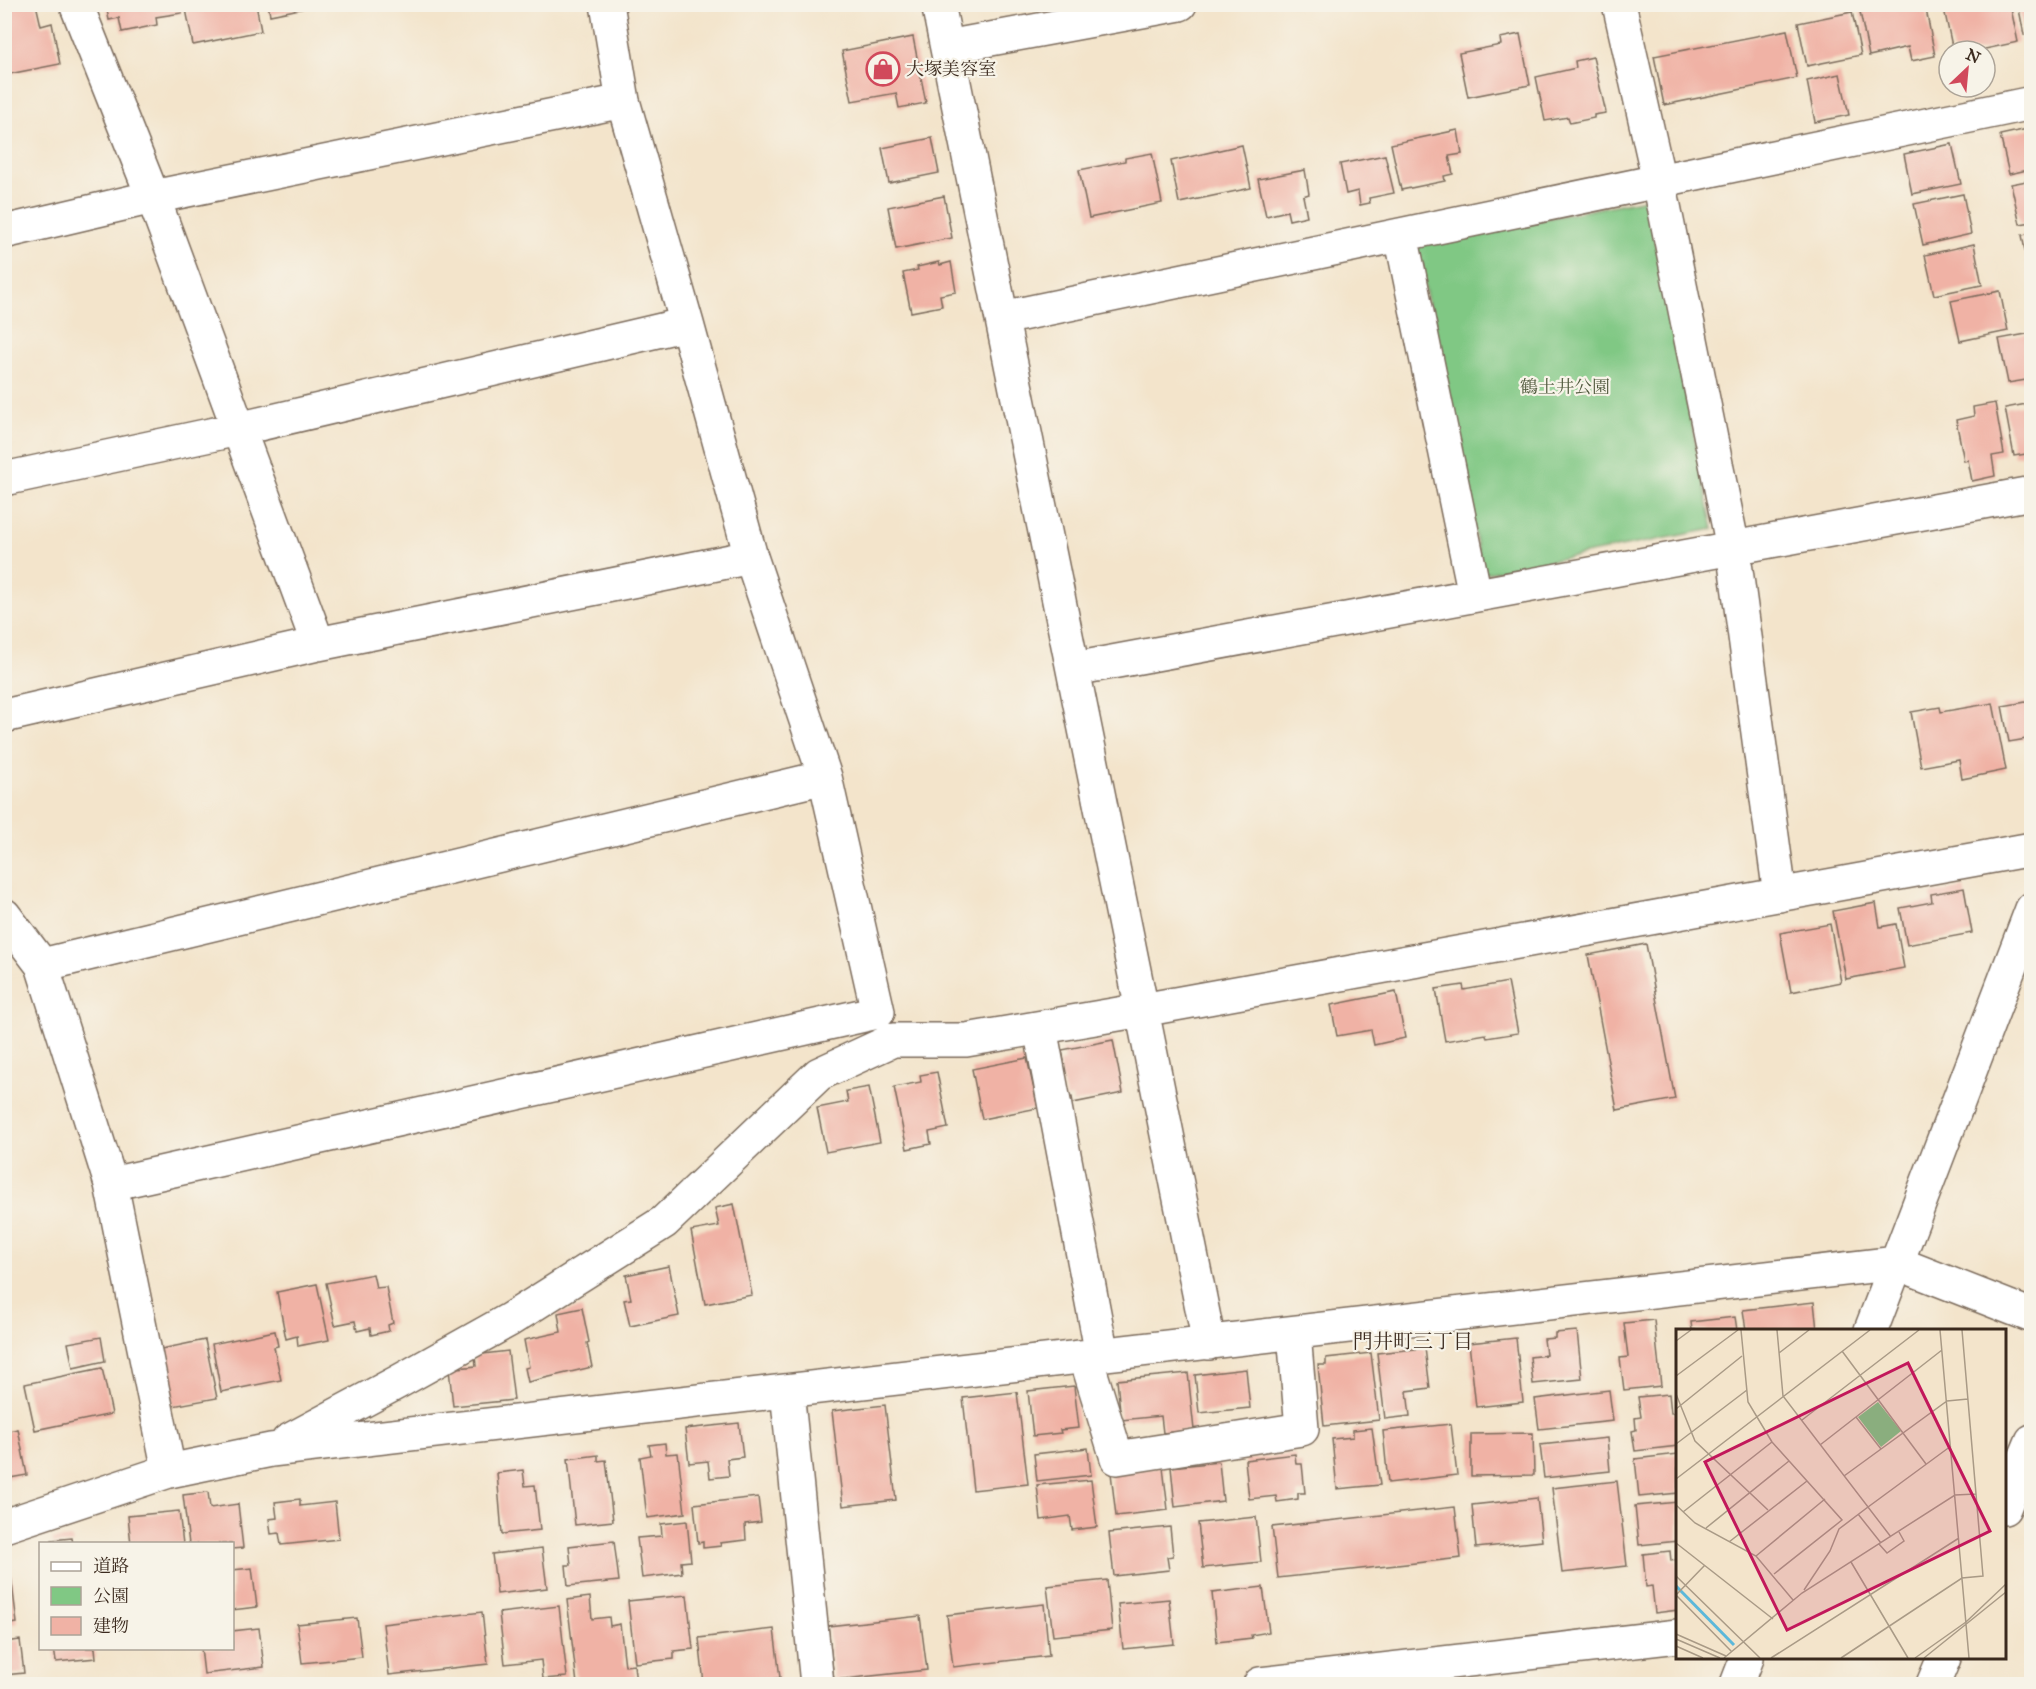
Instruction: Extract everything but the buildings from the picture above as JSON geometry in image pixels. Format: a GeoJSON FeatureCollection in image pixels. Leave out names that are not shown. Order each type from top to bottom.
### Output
{"type":"FeatureCollection","features":[{"type":"Feature","properties":{"kind":"street"},"geometry":{"type":"LineString","coordinates":[[76,4],[153,197],[318,644]]}},
{"type":"Feature","properties":{"kind":"street"},"geometry":{"type":"LineString","coordinates":[[606,4],[623,101],[751,557],[825,777],[886,1026]]}},
{"type":"Feature","properties":{"kind":"street"},"geometry":{"type":"LineString","coordinates":[[938,4],[1209,1343]]}},
{"type":"Feature","properties":{"kind":"street"},"geometry":{"type":"LineString","coordinates":[[947,47],[1180,4]]}},
{"type":"Feature","properties":{"kind":"street"},"geometry":{"type":"LineString","coordinates":[[1619,4],[1659,181],[1733,548],[1780,895]]}},
{"type":"Feature","properties":{"kind":"street"},"geometry":{"type":"LineString","coordinates":[[4,232],[153,197],[623,101]]}},
{"type":"Feature","properties":{"kind":"street"},"geometry":{"type":"LineString","coordinates":[[1002,318],[2031,103]]}},
{"type":"Feature","properties":{"kind":"street"},"geometry":{"type":"LineString","coordinates":[[1401,235],[1475,596]]}},
{"type":"Feature","properties":{"kind":"street"},"geometry":{"type":"LineString","coordinates":[[4,479],[238,429],[687,324]]}},
{"type":"Feature","properties":{"kind":"street"},"geometry":{"type":"LineString","coordinates":[[1074,669],[2031,494]]}},
{"type":"Feature","properties":{"kind":"street"},"geometry":{"type":"LineString","coordinates":[[4,716],[318,644],[751,557]]}},
{"type":"Feature","properties":{"kind":"street"},"geometry":{"type":"LineString","coordinates":[[42,965],[825,777]]}},
{"type":"Feature","properties":{"kind":"street"},"geometry":{"type":"LineString","coordinates":[[111,1184],[886,1026],[966,1040],[2031,849]]}},
{"type":"Feature","properties":{"kind":"street"},"geometry":{"type":"LineString","coordinates":[[1871,1329],[2031,909]]}},
{"type":"Feature","properties":{"kind":"street"},"geometry":{"type":"LineString","coordinates":[[4,915],[42,965],[111,1184],[169,1471]]}},
{"type":"Feature","properties":{"kind":"street"},"geometry":{"type":"LineString","coordinates":[[271,1450],[509,1320],[664,1222],[819,1074],[886,1026]]}},
{"type":"Feature","properties":{"kind":"street"},"geometry":{"type":"LineString","coordinates":[[1040,1028],[1094,1356],[1117,1458],[1302,1429],[1294,1333]]}},
{"type":"Feature","properties":{"kind":"street"},"geometry":{"type":"LineString","coordinates":[[4,1526],[169,1471],[271,1450],[1897,1263],[2031,1316]]}},
{"type":"Feature","properties":{"kind":"street"},"geometry":{"type":"LineString","coordinates":[[786,1391],[817,1684]]}},
{"type":"Feature","properties":{"kind":"street"},"geometry":{"type":"LineString","coordinates":[[2006,1503],[2031,1442]]}},
{"type":"Feature","properties":{"kind":"street"},"geometry":{"type":"LineString","coordinates":[[1260,1684],[1676,1636]]}},
{"type":"Feature","properties":{"kind":"street"},"geometry":{"type":"LineString","coordinates":[[1737,1684],[1747,1659]]}},
{"type":"Feature","properties":{"kind":"street"},"geometry":{"type":"LineString","coordinates":[[1933,1684],[1944,1659]]}},
{"type":"Feature","properties":{"kind":"green space","name":"鶴土井公園"},"geometry":{"type":"Polygon","coordinates":[[[1646,199],[1713,529],[1483,574],[1416,244],[1646,199]]]}},
{"type":"Feature","properties":{"kind":"place","name":"大塚美容室"},"geometry":{"type":"Point","coordinates":[883,69]}},
{"type":"Feature","properties":{"kind":"district","name":"門井町三丁目"},"geometry":{"type":"Point","coordinates":[1413,1341]}}]}
